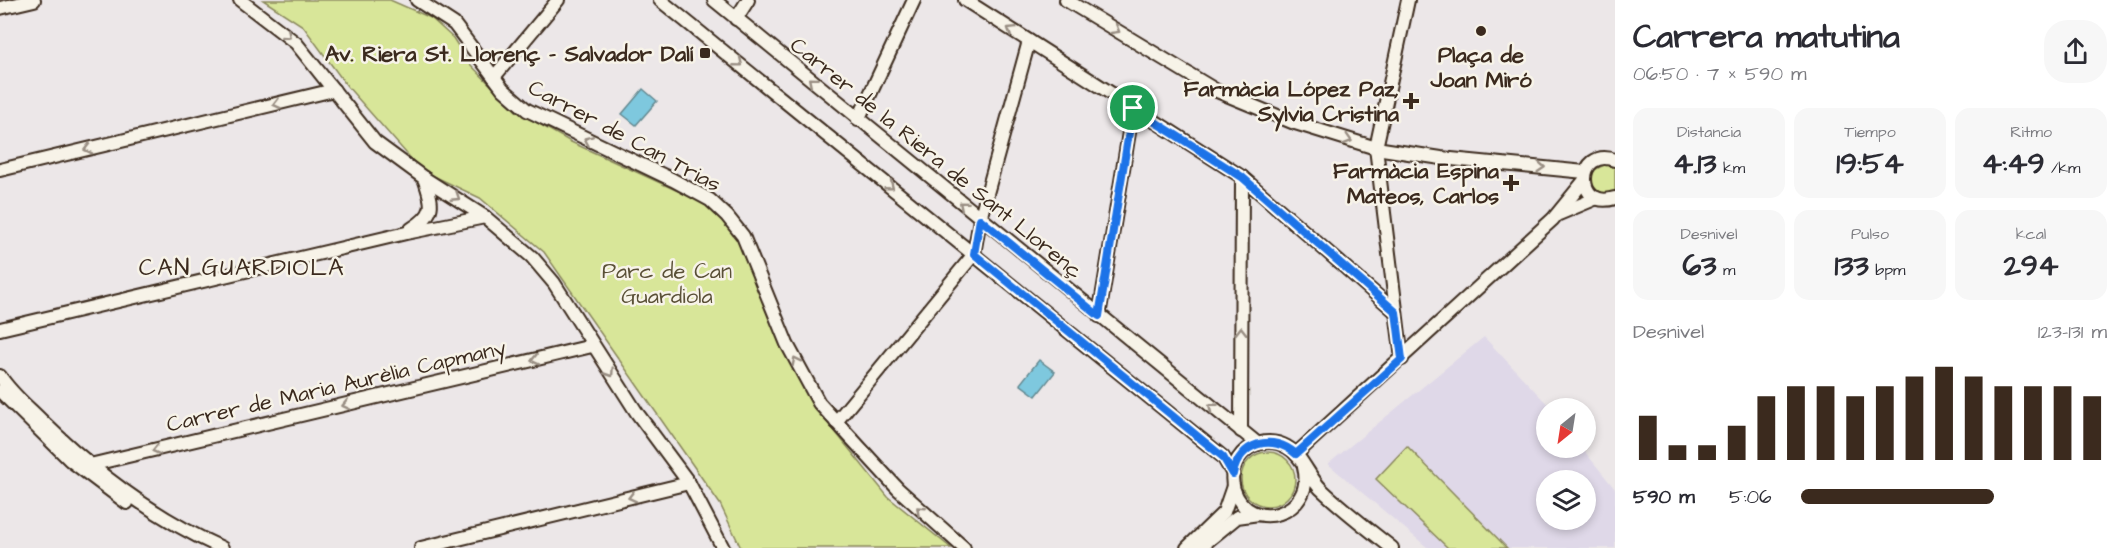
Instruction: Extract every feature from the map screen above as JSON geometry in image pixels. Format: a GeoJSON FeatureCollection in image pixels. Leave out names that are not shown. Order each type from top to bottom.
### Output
{"type":"FeatureCollection","features":[{"type":"Feature","properties":{"kind":"street"},"geometry":{"type":"LineString","coordinates":[[0,8],[34,0]]}},
{"type":"Feature","properties":{"kind":"street"},"geometry":{"type":"LineString","coordinates":[[240,0],[296,43],[364,131],[389,154],[505,231],[547,274],[592,346],[689,483],[723,548]]}},
{"type":"Feature","properties":{"kind":"street","name":"Carrer de Can Trias"},"geometry":{"type":"LineString","coordinates":[[417,0],[454,24],[494,77],[513,99],[527,110],[682,185],[710,201],[737,226],[798,365],[819,402],[898,489],[964,548]]}},
{"type":"Feature","properties":{"kind":"street"},"geometry":{"type":"LineString","coordinates":[[494,77],[558,0]]}},
{"type":"Feature","properties":{"kind":"street"},"geometry":{"type":"LineString","coordinates":[[660,0],[1223,457],[1240,501],[1260,514]]}},
{"type":"Feature","properties":{"kind":"street","name":"Carrer de la Riera de Sant Llorenç"},"geometry":{"type":"LineString","coordinates":[[714,0],[1257,444]]}},
{"type":"Feature","properties":{"kind":"street"},"geometry":{"type":"LineString","coordinates":[[736,19],[748,0]]}},
{"type":"Feature","properties":{"kind":"street"},"geometry":{"type":"LineString","coordinates":[[858,120],[914,0]]}},
{"type":"Feature","properties":{"kind":"street"},"geometry":{"type":"LineString","coordinates":[[964,0],[1242,177],[1396,312]]}},
{"type":"Feature","properties":{"kind":"street"},"geometry":{"type":"LineString","coordinates":[[1066,0],[1217,91],[1292,122],[1376,148],[1585,177]]}},
{"type":"Feature","properties":{"kind":"street"},"geometry":{"type":"LineString","coordinates":[[1402,359],[1376,148],[1408,0]]}},
{"type":"Feature","properties":{"kind":"street"},"geometry":{"type":"LineString","coordinates":[[836,422],[974,254],[980,219],[1029,41]]}},
{"type":"Feature","properties":{"kind":"street"},"geometry":{"type":"LineString","coordinates":[[0,170],[334,90]]}},
{"type":"Feature","properties":{"kind":"street"},"geometry":{"type":"LineString","coordinates":[[1099,316],[1133,108]]}},
{"type":"Feature","properties":{"kind":"street"},"geometry":{"type":"LineString","coordinates":[[1296,454],[1558,214],[1585,177],[1593,161],[1614,157]]}},
{"type":"Feature","properties":{"kind":"street"},"geometry":{"type":"LineString","coordinates":[[1241,431],[1242,177]]}},
{"type":"Feature","properties":{"kind":"street"},"geometry":{"type":"LineString","coordinates":[[1585,177],[1590,194],[1606,200],[1615,198]]}},
{"type":"Feature","properties":{"kind":"street"},"geometry":{"type":"LineString","coordinates":[[405,233],[422,222],[430,210],[432,202],[424,178]]}},
{"type":"Feature","properties":{"kind":"street"},"geometry":{"type":"LineString","coordinates":[[1558,214],[1597,198]]}},
{"type":"Feature","properties":{"kind":"street"},"geometry":{"type":"LineString","coordinates":[[0,329],[405,233],[485,217]]}},
{"type":"Feature","properties":{"kind":"street","name":"Carrer de Maria Aurèlia Capmany"},"geometry":{"type":"LineString","coordinates":[[90,465],[592,346]]}},
{"type":"Feature","properties":{"kind":"street"},"geometry":{"type":"LineString","coordinates":[[0,376],[14,393],[90,465],[141,504],[222,548]]}},
{"type":"Feature","properties":{"kind":"street"},"geometry":{"type":"LineString","coordinates":[[0,391],[53,445],[86,474],[136,509],[203,548]]}},
{"type":"Feature","properties":{"kind":"street"},"geometry":{"type":"LineString","coordinates":[[1187,548],[1224,512],[1242,454],[1257,444],[1278,443],[1296,454],[1330,498],[1392,548]]}},
{"type":"Feature","properties":{"kind":"street"},"geometry":{"type":"LineString","coordinates":[[1300,499],[1305,483],[1304,467]]}},
{"type":"Feature","properties":{"kind":"street"},"geometry":{"type":"LineString","coordinates":[[421,548],[689,483]]}},
{"type":"Feature","properties":{"kind":"street"},"geometry":{"type":"LineString","coordinates":[[1199,548],[1237,517],[1284,512],[1300,499],[1315,494],[1330,498]]}},
{"type":"Feature","properties":{"kind":"shaded area"},"geometry":{"type":"Polygon","coordinates":[[[1484,337],[1542,398],[1536,398],[1536,458],[1590,458],[1615,489],[1615,548],[1428,548],[1328,464],[1484,337]]]}},
{"type":"Feature","properties":{"kind":"green space","name":"Parc de Can Guardiola"},"geometry":{"type":"Polygon","coordinates":[[[263,0],[390,0],[431,18],[453,38],[469,63],[516,111],[571,142],[702,202],[733,230],[753,266],[816,408],[888,497],[951,548],[741,548],[720,504],[544,252],[480,198],[421,170],[347,86],[303,26],[263,0]]]}},
{"type":"Feature","properties":{"kind":"green space"},"geometry":{"type":"Polygon","coordinates":[[[1606,164],[1615,168],[1615,191],[1605,195],[1595,192],[1590,182],[1592,171],[1606,164]]]}},
{"type":"Feature","properties":{"kind":"green space"},"geometry":{"type":"Polygon","coordinates":[[[1407,446],[1507,548],[1448,548],[1376,479],[1407,446]]]}},
{"type":"Feature","properties":{"kind":"green space"},"geometry":{"type":"Polygon","coordinates":[[[1268,452],[1278,454],[1287,460],[1293,469],[1295,479],[1293,489],[1287,498],[1278,504],[1268,506],[1258,504],[1249,498],[1243,489],[1241,479],[1243,469],[1249,460],[1258,454],[1268,452]]]}},
{"type":"Feature","properties":{"kind":"water"},"geometry":{"type":"Polygon","coordinates":[[[643,89],[657,101],[636,125],[622,114],[643,89]]]}},
{"type":"Feature","properties":{"kind":"water"},"geometry":{"type":"Polygon","coordinates":[[[1039,360],[1055,372],[1036,396],[1020,384],[1039,360]]]}},
{"type":"Feature","properties":{"kind":"place","name":"Plaça de Joan Miró"},"geometry":{"type":"Point","coordinates":[1481,31]}},
{"type":"Feature","properties":{"kind":"place","name":"Av. Riera St. Llorenç - Salvador Dalí"},"geometry":{"type":"Point","coordinates":[705,53]}},
{"type":"Feature","properties":{"kind":"place","name":"Farmàcia López Paz, Sylvia Cristina"},"geometry":{"type":"Point","coordinates":[1411,101]}},
{"type":"Feature","properties":{"kind":"place","name":"Farmàcia Espina Mateos, Carlos"},"geometry":{"type":"Point","coordinates":[1511,183]}},
{"type":"Feature","properties":{"kind":"district","name":"CAN GUARDIOLA"},"geometry":{"type":"Point","coordinates":[242,267]}},
{"type":"Feature","properties":{"kind":"route"},"geometry":{"type":"LineString","coordinates":[[1133,108],[1242,177],[1396,312],[1402,359],[1296,454],[1288,447],[1278,443],[1257,444],[1242,454],[1234,466],[1233,474],[1223,457],[974,254],[980,219],[1099,316],[1133,108]]}}]}
